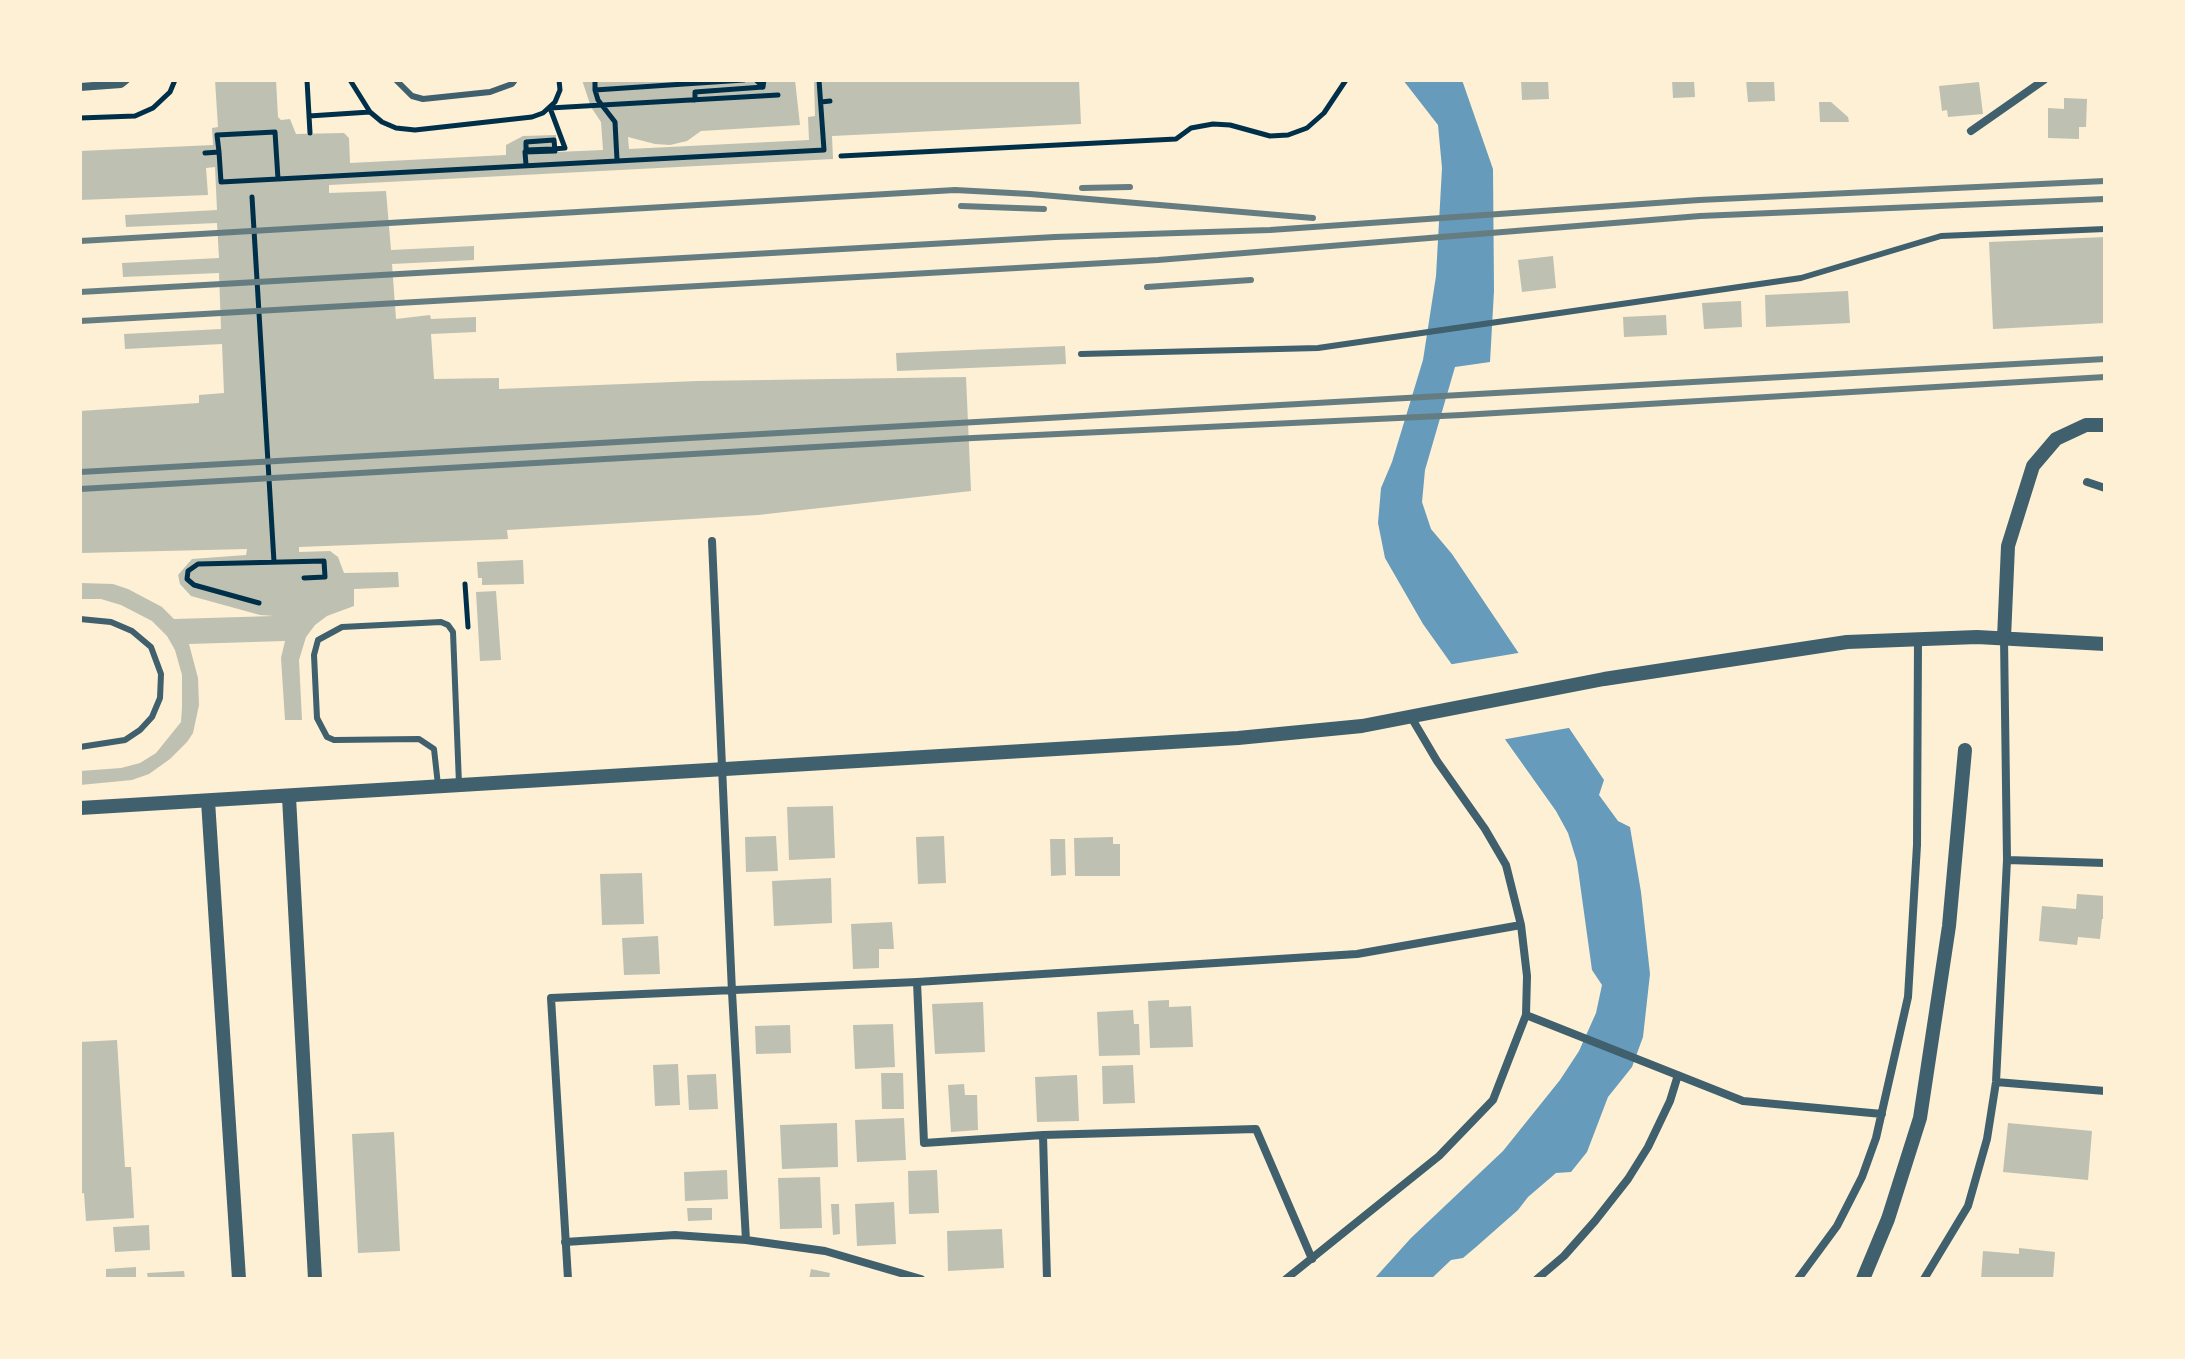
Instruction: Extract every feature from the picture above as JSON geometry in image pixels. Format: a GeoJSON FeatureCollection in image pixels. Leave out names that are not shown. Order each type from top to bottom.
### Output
{"type":"FeatureCollection","features":[{"type":"Feature","properties":{"kind":"street"},"geometry":{"type":"LineString","coordinates":[[80,87],[121,84],[126,80]]}},
{"type":"Feature","properties":{"kind":"street"},"geometry":{"type":"LineString","coordinates":[[1971,131],[2044,80]]}},
{"type":"Feature","properties":{"kind":"street"},"geometry":{"type":"LineString","coordinates":[[1924,1279],[1968,1206],[1987,1139],[1996,1082],[2007,860],[2004,638],[2008,546],[2033,466],[2056,439],[2086,425],[2105,425]]}},
{"type":"Feature","properties":{"kind":"street"},"geometry":{"type":"LineString","coordinates":[[2087,482],[2105,488]]}},
{"type":"Feature","properties":{"kind":"street"},"geometry":{"type":"LineString","coordinates":[[712,541],[746,1240]]}},
{"type":"Feature","properties":{"kind":"street"},"geometry":{"type":"LineString","coordinates":[[80,808],[1238,738],[1362,726],[1556,688],[1847,642],[2004,638],[2105,644]]}},
{"type":"Feature","properties":{"kind":"street"},"geometry":{"type":"LineString","coordinates":[[1798,1279],[1837,1226],[1862,1177],[1882,1114],[1908,997],[1917,845],[1918,639]]}},
{"type":"Feature","properties":{"kind":"street"},"geometry":{"type":"LineString","coordinates":[[1286,1279],[1439,1156],[1493,1100],[1526,1015],[1527,976],[1521,925],[1506,865],[1411,717]]}},
{"type":"Feature","properties":{"kind":"street"},"geometry":{"type":"LineString","coordinates":[[1863,1279],[1888,1219],[1920,1118],[1949,926],[1965,750]]}},
{"type":"Feature","properties":{"kind":"street"},"geometry":{"type":"LineString","coordinates":[[289,797],[315,1279]]}},
{"type":"Feature","properties":{"kind":"street"},"geometry":{"type":"LineString","coordinates":[[208,801],[239,1279]]}},
{"type":"Feature","properties":{"kind":"street"},"geometry":{"type":"LineString","coordinates":[[2007,860],[2105,863]]}},
{"type":"Feature","properties":{"kind":"street"},"geometry":{"type":"LineString","coordinates":[[568,1279],[551,998],[917,982],[1357,954],[1521,925]]}},
{"type":"Feature","properties":{"kind":"street"},"geometry":{"type":"LineString","coordinates":[[917,982],[924,1143],[1043,1135],[1256,1129],[1312,1259]]}},
{"type":"Feature","properties":{"kind":"street"},"geometry":{"type":"LineString","coordinates":[[1526,1015],[1743,1101],[1882,1114]]}},
{"type":"Feature","properties":{"kind":"street"},"geometry":{"type":"LineString","coordinates":[[1537,1279],[1564,1256],[1628,1179],[1654,1135],[1678,1075]]}},
{"type":"Feature","properties":{"kind":"street"},"geometry":{"type":"LineString","coordinates":[[1996,1082],[2105,1091]]}},
{"type":"Feature","properties":{"kind":"street"},"geometry":{"type":"LineString","coordinates":[[1043,1135],[1047,1279]]}},
{"type":"Feature","properties":{"kind":"street"},"geometry":{"type":"LineString","coordinates":[[565,1242],[675,1235],[746,1240],[825,1251],[921,1279]]}},
{"type":"Feature","properties":{"kind":"lane"},"geometry":{"type":"LineString","coordinates":[[396,80],[412,96],[423,99],[490,92],[515,80]]}},
{"type":"Feature","properties":{"kind":"lane"},"geometry":{"type":"LineString","coordinates":[[1081,354],[1318,348],[1801,278],[1941,236],[2105,229]]}},
{"type":"Feature","properties":{"kind":"lane"},"geometry":{"type":"LineString","coordinates":[[80,619],[111,622],[132,631],[151,647],[161,674],[160,698],[152,717],[140,730],[125,740],[80,747]]}},
{"type":"Feature","properties":{"kind":"lane"},"geometry":{"type":"LineString","coordinates":[[438,785],[434,749],[419,739],[334,740],[327,737],[317,718],[314,655],[318,640],[342,627],[441,622],[448,625],[453,632],[459,784]]}},
{"type":"Feature","properties":{"kind":"path"},"geometry":{"type":"LineString","coordinates":[[80,118],[135,116],[153,108],[170,92],[175,80]]}},
{"type":"Feature","properties":{"kind":"path"},"geometry":{"type":"LineString","coordinates":[[307,80],[310,133]]}},
{"type":"Feature","properties":{"kind":"path"},"geometry":{"type":"LineString","coordinates":[[350,80],[370,112],[382,122],[396,128],[415,130],[532,117],[550,108],[778,95]]}},
{"type":"Feature","properties":{"kind":"path"},"geometry":{"type":"LineString","coordinates":[[526,165],[525,152],[555,151],[554,140],[526,142],[526,150],[553,149],[565,148],[550,108],[560,90],[559,80]]}},
{"type":"Feature","properties":{"kind":"path"},"geometry":{"type":"LineString","coordinates":[[595,80],[595,90],[615,122],[617,160]]}},
{"type":"Feature","properties":{"kind":"path"},"geometry":{"type":"LineString","coordinates":[[595,90],[744,80]]}},
{"type":"Feature","properties":{"kind":"path"},"geometry":{"type":"LineString","coordinates":[[756,80],[764,83]]}},
{"type":"Feature","properties":{"kind":"path"},"geometry":{"type":"LineString","coordinates":[[278,179],[275,132],[217,135],[221,182],[278,179],[617,160],[824,150],[819,80]]}},
{"type":"Feature","properties":{"kind":"path"},"geometry":{"type":"LineString","coordinates":[[841,156],[1176,139],[1191,128],[1213,124],[1230,125],[1270,136],[1288,135],[1307,128],[1324,113],[1346,80]]}},
{"type":"Feature","properties":{"kind":"path"},"geometry":{"type":"LineString","coordinates":[[695,100],[695,92],[764,83]]}},
{"type":"Feature","properties":{"kind":"path"},"geometry":{"type":"LineString","coordinates":[[821,102],[830,101]]}},
{"type":"Feature","properties":{"kind":"path"},"geometry":{"type":"LineString","coordinates":[[446,111],[449,127]]}},
{"type":"Feature","properties":{"kind":"path"},"geometry":{"type":"LineString","coordinates":[[309,116],[370,112]]}},
{"type":"Feature","properties":{"kind":"path"},"geometry":{"type":"LineString","coordinates":[[205,153],[219,152]]}},
{"type":"Feature","properties":{"kind":"path"},"geometry":{"type":"LineString","coordinates":[[252,197],[274,562]]}},
{"type":"Feature","properties":{"kind":"path"},"geometry":{"type":"LineString","coordinates":[[259,603],[194,585],[187,579],[188,571],[198,564],[324,561],[325,577],[304,578]]}},
{"type":"Feature","properties":{"kind":"water"},"geometry":{"type":"Polygon","coordinates":[[[1403,80],[1462,80],[1493,169],[1494,291],[1490,362],[1455,367],[1425,470],[1422,502],[1431,529],[1452,554],[1604,780],[1599,795],[1618,821],[1630,827],[1650,974],[1643,1037],[1632,1067],[1608,1097],[1587,1152],[1571,1172],[1556,1173],[1476,1247],[1463,1258],[1451,1260],[1431,1279],[1374,1279],[1411,1238],[1503,1151],[1560,1080],[1579,1051],[1596,1013],[1602,985],[1592,970],[1577,862],[1568,833],[1556,811],[1423,624],[1385,558],[1378,523],[1381,488],[1423,360],[1436,276],[1442,168],[1438,125],[1403,80]]]}},
{"type":"Feature","properties":{"kind":"pier"},"geometry":{"type":"Polygon","coordinates":[[[1524,652],[1574,727],[1501,740],[1447,665],[1524,652]]]}},
{"type":"Feature","properties":{"kind":"building"},"geometry":{"type":"Polygon","coordinates":[[[215,80],[276,80],[278,117],[281,120],[290,119],[296,134],[344,133],[349,138],[350,163],[506,155],[506,145],[523,136],[556,135],[557,152],[603,150],[601,122],[591,107],[582,80],[795,80],[800,125],[701,131],[687,141],[670,145],[628,137],[629,149],[809,140],[808,117],[815,116],[814,80],[1079,80],[1081,124],[832,136],[833,159],[329,185],[329,193],[386,191],[391,250],[474,246],[474,260],[392,264],[396,319],[430,315],[431,319],[476,317],[476,332],[431,334],[434,379],[499,378],[499,389],[698,381],[966,377],[971,491],[758,515],[507,530],[508,539],[299,547],[299,552],[330,551],[338,557],[344,573],[398,572],[399,587],[354,589],[354,606],[327,616],[306,637],[299,660],[302,720],[285,720],[281,658],[285,641],[189,644],[198,678],[199,705],[193,733],[187,742],[149,774],[132,780],[80,785],[80,771],[121,768],[140,763],[156,753],[181,722],[182,675],[175,650],[167,636],[152,621],[121,605],[101,599],[80,599],[80,583],[113,584],[128,589],[162,607],[174,619],[274,616],[191,596],[180,584],[178,575],[192,559],[246,555],[247,549],[80,553],[80,411],[199,403],[199,395],[224,393],[222,344],[125,349],[124,334],[221,329],[219,273],[123,277],[122,263],[219,258],[217,223],[126,227],[125,215],[217,210],[215,167],[206,168],[208,195],[80,200],[80,151],[213,145],[212,128],[218,127],[215,80]]]}},
{"type":"Feature","properties":{"kind":"building"},"geometry":{"type":"Polygon","coordinates":[[[1521,80],[1548,80],[1549,99],[1522,100],[1521,80]]]}},
{"type":"Feature","properties":{"kind":"building"},"geometry":{"type":"Polygon","coordinates":[[[1672,80],[1694,80],[1695,97],[1673,98],[1672,80]]]}},
{"type":"Feature","properties":{"kind":"building"},"geometry":{"type":"Polygon","coordinates":[[[1746,80],[1774,80],[1775,101],[1748,102],[1746,80]]]}},
{"type":"Feature","properties":{"kind":"building"},"geometry":{"type":"Polygon","coordinates":[[[1979,82],[1983,114],[1948,117],[1947,110],[1942,111],[1939,86],[1979,82]]]}},
{"type":"Feature","properties":{"kind":"building"},"geometry":{"type":"Polygon","coordinates":[[[2064,98],[2087,99],[2086,127],[2079,127],[2079,139],[2048,138],[2048,108],[2064,109],[2064,98]]]}},
{"type":"Feature","properties":{"kind":"building"},"geometry":{"type":"Polygon","coordinates":[[[1819,102],[1831,102],[1848,117],[1849,122],[1820,122],[1819,102]]]}},
{"type":"Feature","properties":{"kind":"building"},"geometry":{"type":"Polygon","coordinates":[[[2105,237],[2105,323],[1993,329],[1989,242],[2105,237]]]}},
{"type":"Feature","properties":{"kind":"building"},"geometry":{"type":"Polygon","coordinates":[[[1553,256],[1556,288],[1522,292],[1518,260],[1553,256]]]}},
{"type":"Feature","properties":{"kind":"building"},"geometry":{"type":"Polygon","coordinates":[[[1848,291],[1850,323],[1766,327],[1765,295],[1848,291]]]}},
{"type":"Feature","properties":{"kind":"building"},"geometry":{"type":"Polygon","coordinates":[[[1741,301],[1742,327],[1704,329],[1702,303],[1741,301]]]}},
{"type":"Feature","properties":{"kind":"building"},"geometry":{"type":"Polygon","coordinates":[[[1666,315],[1667,335],[1624,337],[1623,317],[1666,315]]]}},
{"type":"Feature","properties":{"kind":"building"},"geometry":{"type":"Polygon","coordinates":[[[1065,346],[1066,364],[897,371],[896,353],[1065,346]]]}},
{"type":"Feature","properties":{"kind":"building"},"geometry":{"type":"Polygon","coordinates":[[[523,560],[524,584],[482,585],[482,578],[478,578],[477,562],[523,560]]]}},
{"type":"Feature","properties":{"kind":"building"},"geometry":{"type":"Polygon","coordinates":[[[496,591],[501,660],[480,661],[476,592],[496,591]]]}},
{"type":"Feature","properties":{"kind":"building"},"geometry":{"type":"Polygon","coordinates":[[[833,806],[835,858],[789,860],[787,807],[833,806]]]}},
{"type":"Feature","properties":{"kind":"building"},"geometry":{"type":"Polygon","coordinates":[[[776,836],[778,871],[746,872],[745,837],[776,836]]]}},
{"type":"Feature","properties":{"kind":"building"},"geometry":{"type":"Polygon","coordinates":[[[944,836],[946,883],[918,884],[916,837],[944,836]]]}},
{"type":"Feature","properties":{"kind":"building"},"geometry":{"type":"Polygon","coordinates":[[[1113,837],[1113,844],[1120,844],[1120,876],[1075,876],[1074,838],[1113,837]]]}},
{"type":"Feature","properties":{"kind":"building"},"geometry":{"type":"Polygon","coordinates":[[[1050,839],[1065,839],[1066,875],[1051,876],[1050,839]]]}},
{"type":"Feature","properties":{"kind":"building"},"geometry":{"type":"Polygon","coordinates":[[[642,873],[644,924],[602,925],[600,874],[642,873]]]}},
{"type":"Feature","properties":{"kind":"building"},"geometry":{"type":"Polygon","coordinates":[[[831,878],[832,923],[774,926],[772,881],[831,878]]]}},
{"type":"Feature","properties":{"kind":"building"},"geometry":{"type":"Polygon","coordinates":[[[2077,894],[2105,896],[2105,919],[2102,919],[2100,939],[2078,937],[2077,945],[2039,941],[2042,906],[2076,909],[2077,894]]]}},
{"type":"Feature","properties":{"kind":"building"},"geometry":{"type":"Polygon","coordinates":[[[892,922],[894,949],[879,949],[879,968],[853,969],[851,924],[892,922]]]}},
{"type":"Feature","properties":{"kind":"building"},"geometry":{"type":"Polygon","coordinates":[[[658,936],[660,974],[624,975],[622,938],[658,936]]]}},
{"type":"Feature","properties":{"kind":"building"},"geometry":{"type":"Polygon","coordinates":[[[1169,1000],[1169,1007],[1191,1006],[1193,1047],[1150,1048],[1148,1001],[1169,1000]]]}},
{"type":"Feature","properties":{"kind":"building"},"geometry":{"type":"Polygon","coordinates":[[[983,1002],[985,1052],[935,1054],[932,1004],[983,1002]]]}},
{"type":"Feature","properties":{"kind":"building"},"geometry":{"type":"Polygon","coordinates":[[[1133,1010],[1134,1024],[1139,1024],[1140,1055],[1099,1056],[1097,1012],[1133,1010]]]}},
{"type":"Feature","properties":{"kind":"building"},"geometry":{"type":"Polygon","coordinates":[[[893,1024],[895,1067],[855,1069],[853,1025],[893,1024]]]}},
{"type":"Feature","properties":{"kind":"building"},"geometry":{"type":"Polygon","coordinates":[[[790,1025],[791,1053],[756,1054],[755,1026],[790,1025]]]}},
{"type":"Feature","properties":{"kind":"building"},"geometry":{"type":"Polygon","coordinates":[[[117,1040],[125,1167],[131,1167],[134,1218],[86,1221],[84,1193],[80,1194],[80,1042],[117,1040]]]}},
{"type":"Feature","properties":{"kind":"building"},"geometry":{"type":"Polygon","coordinates":[[[678,1064],[680,1105],[655,1106],[653,1065],[678,1064]]]}},
{"type":"Feature","properties":{"kind":"building"},"geometry":{"type":"Polygon","coordinates":[[[1133,1065],[1135,1103],[1103,1104],[1102,1066],[1133,1065]]]}},
{"type":"Feature","properties":{"kind":"building"},"geometry":{"type":"Polygon","coordinates":[[[881,1073],[903,1073],[904,1109],[882,1109],[881,1073]]]}},
{"type":"Feature","properties":{"kind":"building"},"geometry":{"type":"Polygon","coordinates":[[[716,1074],[718,1109],[689,1110],[687,1075],[716,1074]]]}},
{"type":"Feature","properties":{"kind":"building"},"geometry":{"type":"Polygon","coordinates":[[[1077,1075],[1079,1121],[1037,1122],[1035,1077],[1077,1075]]]}},
{"type":"Feature","properties":{"kind":"building"},"geometry":{"type":"Polygon","coordinates":[[[964,1084],[965,1095],[977,1095],[978,1130],[951,1132],[948,1085],[964,1084]]]}},
{"type":"Feature","properties":{"kind":"building"},"geometry":{"type":"Polygon","coordinates":[[[904,1118],[906,1160],[857,1162],[855,1120],[904,1118]]]}},
{"type":"Feature","properties":{"kind":"building"},"geometry":{"type":"Polygon","coordinates":[[[837,1123],[838,1167],[782,1169],[780,1125],[837,1123]]]}},
{"type":"Feature","properties":{"kind":"building"},"geometry":{"type":"Polygon","coordinates":[[[2008,1123],[2092,1131],[2088,1180],[2003,1172],[2008,1123]]]}},
{"type":"Feature","properties":{"kind":"building"},"geometry":{"type":"Polygon","coordinates":[[[394,1132],[400,1251],[358,1253],[352,1134],[394,1132]]]}},
{"type":"Feature","properties":{"kind":"building"},"geometry":{"type":"Polygon","coordinates":[[[727,1170],[728,1199],[685,1201],[684,1172],[727,1170]]]}},
{"type":"Feature","properties":{"kind":"building"},"geometry":{"type":"Polygon","coordinates":[[[937,1170],[939,1213],[909,1214],[908,1171],[937,1170]]]}},
{"type":"Feature","properties":{"kind":"building"},"geometry":{"type":"Polygon","coordinates":[[[820,1177],[822,1228],[780,1229],[778,1178],[820,1177]]]}},
{"type":"Feature","properties":{"kind":"building"},"geometry":{"type":"Polygon","coordinates":[[[894,1202],[896,1244],[857,1246],[855,1204],[894,1202]]]}},
{"type":"Feature","properties":{"kind":"building"},"geometry":{"type":"Polygon","coordinates":[[[831,1204],[839,1204],[840,1234],[833,1235],[831,1204]]]}},
{"type":"Feature","properties":{"kind":"building"},"geometry":{"type":"Polygon","coordinates":[[[687,1208],[712,1208],[712,1220],[688,1221],[687,1208]]]}},
{"type":"Feature","properties":{"kind":"building"},"geometry":{"type":"Polygon","coordinates":[[[149,1225],[150,1250],[115,1252],[113,1227],[149,1225]]]}},
{"type":"Feature","properties":{"kind":"building"},"geometry":{"type":"Polygon","coordinates":[[[1002,1229],[1004,1268],[948,1271],[947,1231],[1002,1229]]]}},
{"type":"Feature","properties":{"kind":"building"},"geometry":{"type":"Polygon","coordinates":[[[2019,1248],[2055,1252],[2053,1279],[1981,1279],[1983,1251],[2019,1254],[2019,1248]]]}},
{"type":"Feature","properties":{"kind":"building"},"geometry":{"type":"Polygon","coordinates":[[[136,1267],[136,1279],[106,1279],[106,1269],[136,1267]]]}},
{"type":"Feature","properties":{"kind":"building"},"geometry":{"type":"Polygon","coordinates":[[[811,1269],[830,1273],[829,1279],[809,1279],[811,1269]]]}},
{"type":"Feature","properties":{"kind":"building"},"geometry":{"type":"Polygon","coordinates":[[[184,1271],[185,1279],[148,1279],[147,1273],[184,1271]]]}},
{"type":"Feature","properties":{"kind":"railway"},"geometry":{"type":"LineString","coordinates":[[80,292],[1055,237],[1270,230],[1699,200],[2105,181]]}},
{"type":"Feature","properties":{"kind":"railway"},"geometry":{"type":"LineString","coordinates":[[1082,188],[1130,187]]}},
{"type":"Feature","properties":{"kind":"railway"},"geometry":{"type":"LineString","coordinates":[[80,241],[955,190],[1313,218]]}},
{"type":"Feature","properties":{"kind":"railway"},"geometry":{"type":"LineString","coordinates":[[80,321],[1158,260],[1700,216],[2105,199]]}},
{"type":"Feature","properties":{"kind":"railway"},"geometry":{"type":"LineString","coordinates":[[961,206],[1044,209]]}},
{"type":"Feature","properties":{"kind":"railway"},"geometry":{"type":"LineString","coordinates":[[1147,287],[1251,280]]}},
{"type":"Feature","properties":{"kind":"railway"},"geometry":{"type":"LineString","coordinates":[[80,472],[2105,359]]}},
{"type":"Feature","properties":{"kind":"railway"},"geometry":{"type":"LineString","coordinates":[[80,489],[973,438],[1462,415],[2105,377]]}}]}
